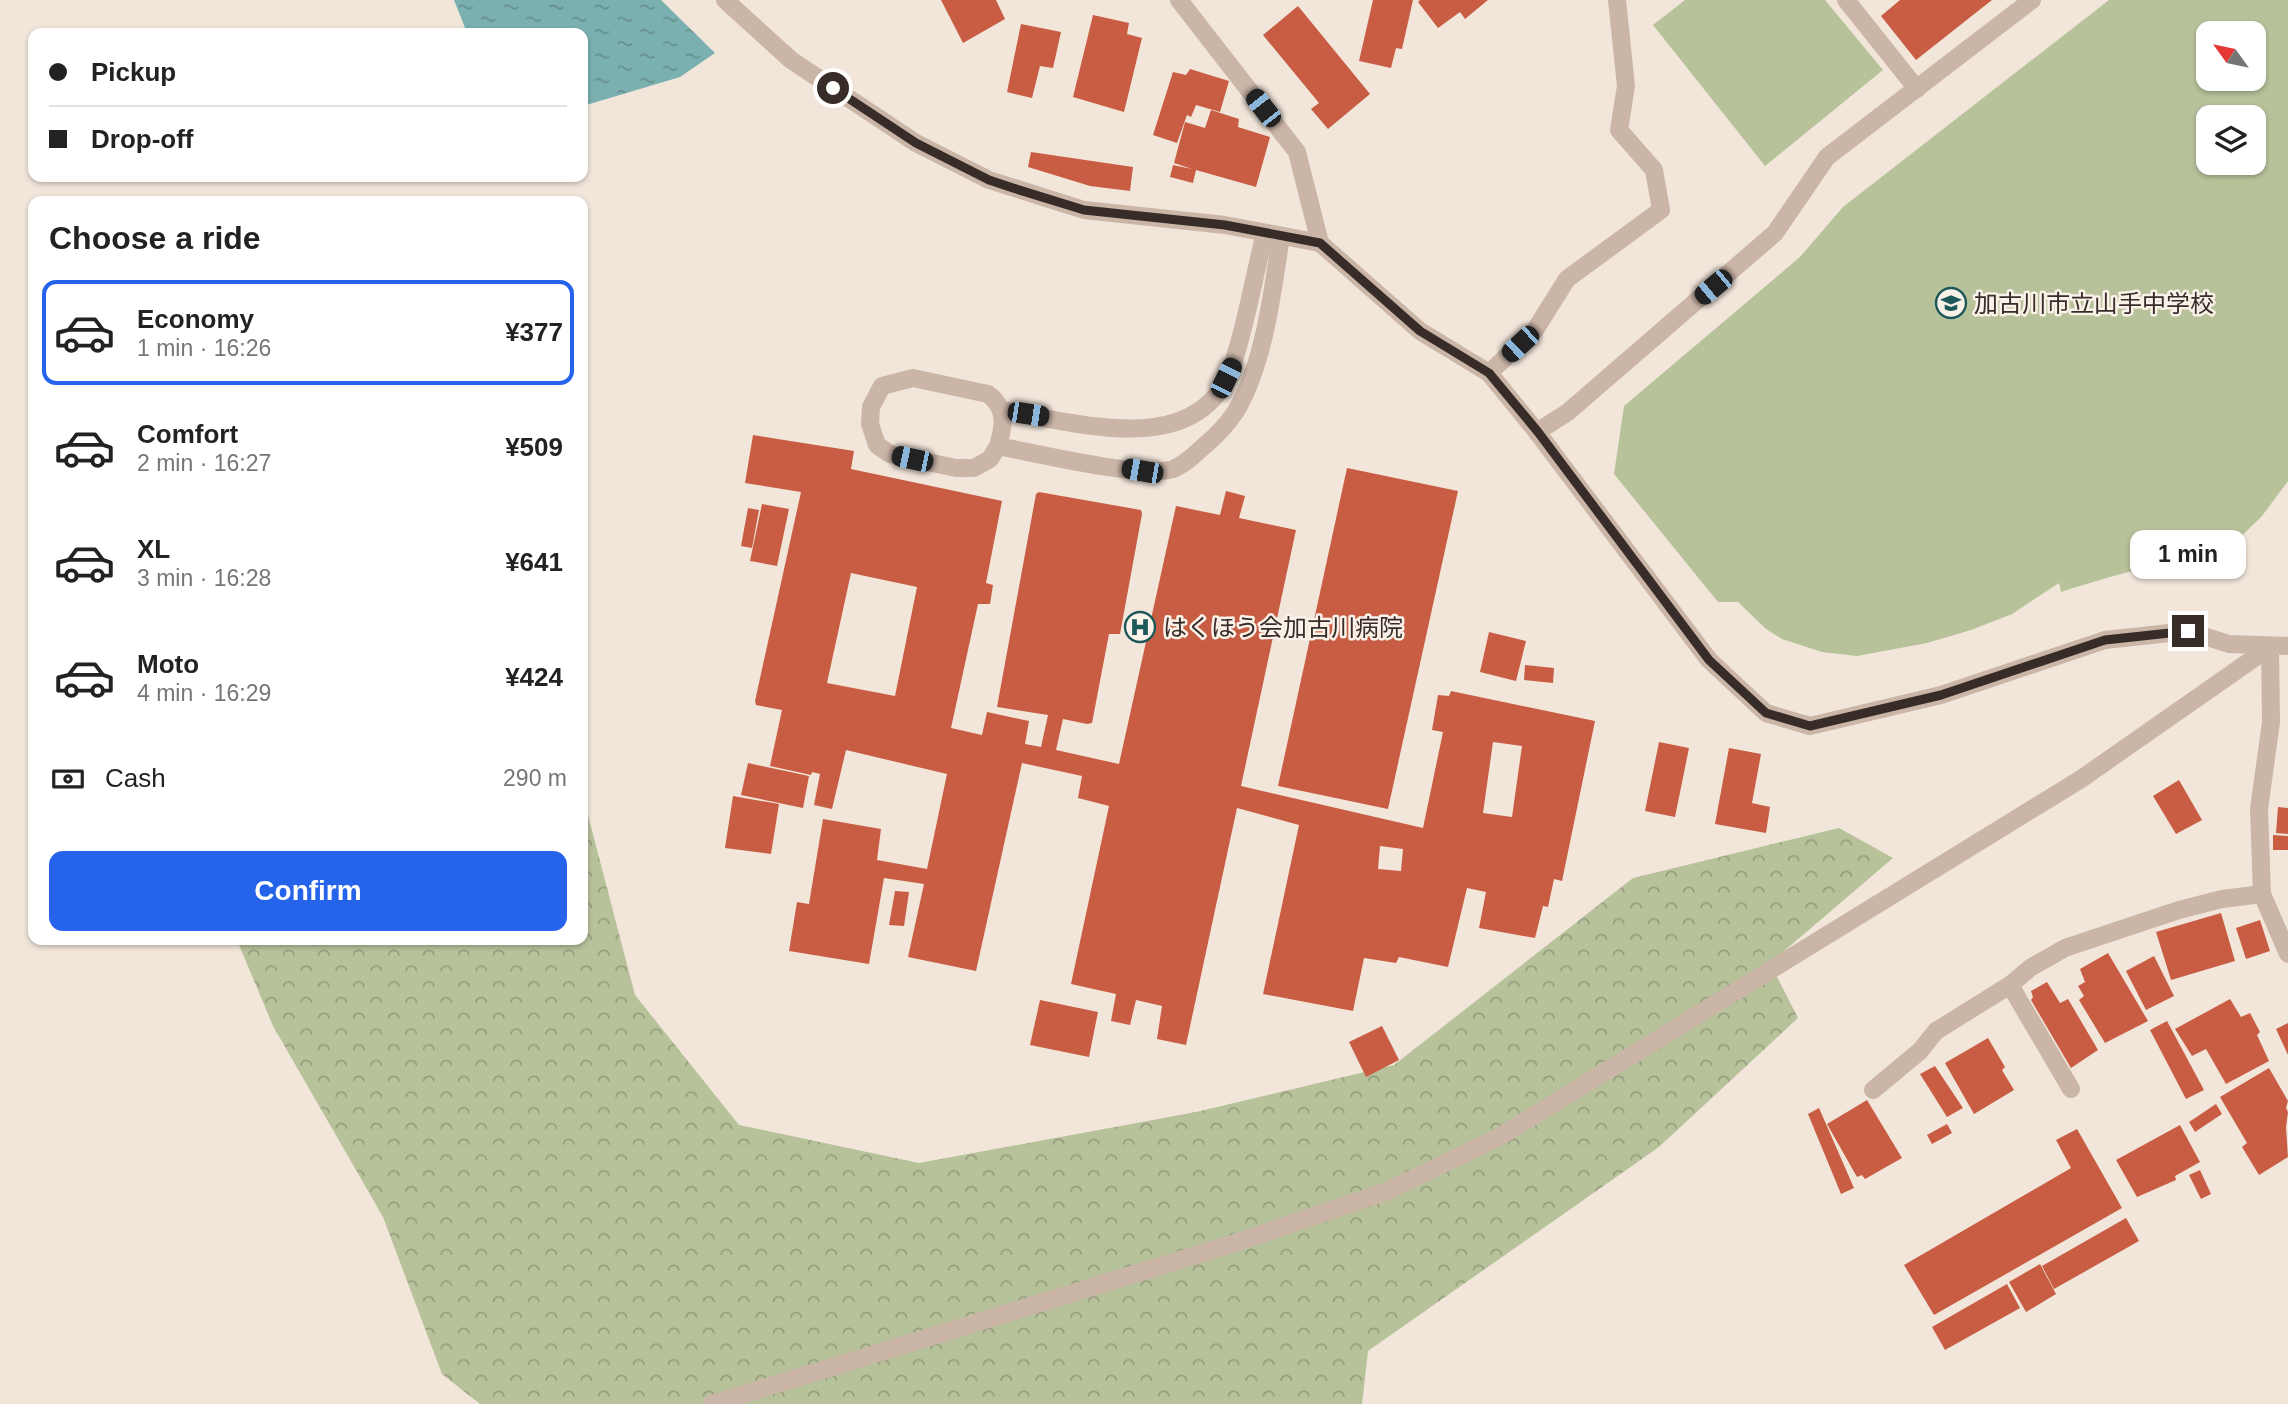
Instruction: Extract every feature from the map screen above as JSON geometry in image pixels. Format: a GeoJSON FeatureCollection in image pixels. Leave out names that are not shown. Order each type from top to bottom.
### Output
{"type":"FeatureCollection","features":[{"type":"Feature","properties":{"kind":"street"},"geometry":{"type":"LineString","coordinates":[[725,0],[791,60],[916,143],[989,180],[1084,210],[1225,225],[1320,243],[1420,331],[1489,373],[1538,432],[1709,660],[1766,713],[1810,726],[1941,695],[2105,640],[2188,631],[2229,644],[2288,646]]}},
{"type":"Feature","properties":{"kind":"street"},"geometry":{"type":"LineString","coordinates":[[1180,0],[1297,152],[1320,243]]}},
{"type":"Feature","properties":{"kind":"street"},"geometry":{"type":"LineString","coordinates":[[1489,373],[1535,330],[1567,279],[1661,210],[1654,170],[1619,130],[1626,86],[1617,0]]}},
{"type":"Feature","properties":{"kind":"street"},"geometry":{"type":"LineString","coordinates":[[1846,0],[1917,89]]}},
{"type":"Feature","properties":{"kind":"street"},"geometry":{"type":"LineString","coordinates":[[1538,432],[1568,412],[1775,233],[1827,157],[2032,0]]}},
{"type":"Feature","properties":{"kind":"street"},"geometry":{"type":"LineString","coordinates":[[1001,410],[1110,428],[1135,429],[1191,418],[1208,407],[1220,391],[1233,365],[1273,234]]}},
{"type":"Feature","properties":{"kind":"street"},"geometry":{"type":"LineString","coordinates":[[998,446],[1142,471],[1172,469],[1191,458],[1216,436],[1236,411],[1253,372],[1272,295],[1273,234]]}},
{"type":"Feature","properties":{"kind":"street"},"geometry":{"type":"LineString","coordinates":[[913,378],[988,394],[998,402],[1001,410],[1002,428],[998,446],[990,459],[974,468],[956,468],[890,454],[877,445],[870,424],[871,407],[882,386],[913,378]]}},
{"type":"Feature","properties":{"kind":"street"},"geometry":{"type":"LineString","coordinates":[[2270,647],[2272,722],[2259,809],[2262,894],[2288,954]]}},
{"type":"Feature","properties":{"kind":"street"},"geometry":{"type":"LineString","coordinates":[[712,1404],[1248,1239],[1385,1192],[1499,1137],[2081,779],[2270,647]]}},
{"type":"Feature","properties":{"kind":"street"},"geometry":{"type":"LineString","coordinates":[[1873,1090],[1920,1051],[1936,1031],[2010,985],[2030,968],[2065,948],[2179,910],[2262,894]]}},
{"type":"Feature","properties":{"kind":"street"},"geometry":{"type":"LineString","coordinates":[[2010,985],[2071,1089]]}},
{"type":"Feature","properties":{"kind":"green space"},"geometry":{"type":"Polygon","coordinates":[[[1685,0],[1825,0],[1883,70],[1765,166],[1653,25],[1685,0]]]}},
{"type":"Feature","properties":{"kind":"green space","name":"加古川市立山手中学校"},"geometry":{"type":"Polygon","coordinates":[[[2109,0],[2288,0],[2288,481],[2262,516],[2219,558],[2159,565],[2061,592],[2059,583],[2012,614],[1971,630],[1927,643],[1857,656],[1822,652],[1782,639],[1766,629],[1738,602],[1718,602],[1614,474],[1624,406],[1800,257],[1843,207],[2109,0]]]}},
{"type":"Feature","properties":{"kind":"green space"},"geometry":{"type":"Polygon","coordinates":[[[588,815],[635,995],[739,1125],[919,1163],[1196,1112],[1394,1065],[1633,878],[1839,828],[1893,858],[1770,963],[1798,1018],[1659,1147],[1368,1351],[1362,1404],[480,1404],[442,1374],[383,1217],[273,1026],[239,945],[588,945],[588,815]]]}},
{"type":"Feature","properties":{"kind":"water"},"geometry":{"type":"Polygon","coordinates":[[[454,0],[661,0],[715,53],[680,77],[588,105],[588,28],[465,28],[454,0]]]}},
{"type":"Feature","properties":{"kind":"building"},"geometry":{"type":"Polygon","coordinates":[[[941,0],[996,0],[1005,19],[963,43],[941,0]]]}},
{"type":"Feature","properties":{"kind":"building"},"geometry":{"type":"Polygon","coordinates":[[[1373,0],[1413,0],[1402,49],[1396,48],[1391,68],[1359,61],[1373,0]]]}},
{"type":"Feature","properties":{"kind":"building"},"geometry":{"type":"Polygon","coordinates":[[[1488,0],[1465,19],[1460,12],[1438,28],[1418,2],[1488,0]]]}},
{"type":"Feature","properties":{"kind":"building"},"geometry":{"type":"Polygon","coordinates":[[[1900,0],[1992,0],[1916,60],[1881,16],[1900,0]]]}},
{"type":"Feature","properties":{"kind":"building"},"geometry":{"type":"Polygon","coordinates":[[[1298,6],[1370,94],[1328,129],[1311,109],[1319,103],[1263,35],[1298,6]]]}},
{"type":"Feature","properties":{"kind":"building"},"geometry":{"type":"Polygon","coordinates":[[[1093,15],[1129,23],[1127,34],[1142,38],[1124,112],[1073,97],[1093,15]]]}},
{"type":"Feature","properties":{"kind":"building"},"geometry":{"type":"Polygon","coordinates":[[[1021,24],[1061,32],[1053,68],[1040,66],[1032,98],[1007,92],[1021,24]]]}},
{"type":"Feature","properties":{"kind":"building"},"geometry":{"type":"Polygon","coordinates":[[[1190,69],[1229,81],[1220,112],[1196,105],[1191,117],[1187,115],[1177,143],[1153,135],[1173,72],[1186,75],[1190,69]]]}},
{"type":"Feature","properties":{"kind":"building"},"geometry":{"type":"Polygon","coordinates":[[[1211,110],[1239,119],[1238,127],[1270,137],[1256,187],[1196,170],[1193,183],[1170,177],[1173,165],[1192,169],[1174,163],[1185,122],[1205,128],[1211,110]]]}},
{"type":"Feature","properties":{"kind":"building"},"geometry":{"type":"Polygon","coordinates":[[[1031,152],[1133,167],[1130,191],[1090,186],[1028,167],[1031,152]]]}},
{"type":"Feature","properties":{"kind":"building"},"geometry":{"type":"Polygon","coordinates":[[[753,435],[854,451],[851,469],[1002,501],[986,583],[993,585],[990,604],[978,604],[951,728],[982,735],[987,712],[1029,721],[1025,744],[1041,747],[1048,715],[997,707],[1036,494],[1039,492],[1141,510],[1120,634],[1109,634],[1092,723],[1063,719],[1056,750],[1119,764],[1176,506],[1220,515],[1226,491],[1245,496],[1239,518],[1296,530],[1241,786],[1423,828],[1443,732],[1432,730],[1438,695],[1449,696],[1451,691],[1595,721],[1562,881],[1554,879],[1548,907],[1543,906],[1535,938],[1479,928],[1486,892],[1467,888],[1448,967],[1399,957],[1396,963],[1364,958],[1353,1011],[1263,994],[1299,825],[1237,808],[1186,1045],[1157,1039],[1162,1006],[1136,1000],[1130,1025],[1111,1021],[1116,994],[1071,984],[1109,806],[1078,798],[1082,776],[1022,763],[976,971],[908,957],[924,884],[884,878],[869,964],[789,951],[797,902],[809,904],[823,819],[881,829],[877,860],[927,869],[947,774],[846,750],[832,809],[814,805],[820,774],[812,772],[811,775],[770,766],[782,710],[756,705],[755,701],[801,492],[745,483],[753,435]],[[851,573],[827,683],[895,696],[917,587],[851,573]],[[1493,742],[1483,813],[1512,817],[1522,746],[1493,742]],[[1380,846],[1378,869],[1401,871],[1403,849],[1380,846]]]}},
{"type":"Feature","properties":{"kind":"building"},"geometry":{"type":"Polygon","coordinates":[[[1347,468],[1458,491],[1388,809],[1278,786],[1347,468]]]}},
{"type":"Feature","properties":{"kind":"building"},"geometry":{"type":"Polygon","coordinates":[[[762,504],[789,509],[777,566],[750,561],[762,504]]]}},
{"type":"Feature","properties":{"kind":"building"},"geometry":{"type":"Polygon","coordinates":[[[748,508],[759,510],[752,548],[741,546],[748,508]]]}},
{"type":"Feature","properties":{"kind":"building"},"geometry":{"type":"Polygon","coordinates":[[[1489,632],[1526,641],[1516,681],[1480,672],[1489,632]]]}},
{"type":"Feature","properties":{"kind":"building"},"geometry":{"type":"Polygon","coordinates":[[[1525,665],[1554,668],[1553,683],[1524,680],[1525,665]]]}},
{"type":"Feature","properties":{"kind":"building"},"geometry":{"type":"Polygon","coordinates":[[[1659,742],[1689,748],[1675,817],[1645,811],[1659,742]]]}},
{"type":"Feature","properties":{"kind":"building"},"geometry":{"type":"Polygon","coordinates":[[[1729,748],[1761,754],[1752,803],[1770,807],[1766,833],[1715,824],[1729,748]]]}},
{"type":"Feature","properties":{"kind":"building"},"geometry":{"type":"Polygon","coordinates":[[[748,763],[809,776],[803,808],[741,795],[748,763]]]}},
{"type":"Feature","properties":{"kind":"building"},"geometry":{"type":"Polygon","coordinates":[[[2179,780],[2202,820],[2176,834],[2153,796],[2179,780]]]}},
{"type":"Feature","properties":{"kind":"building"},"geometry":{"type":"Polygon","coordinates":[[[733,796],[779,804],[771,854],[725,848],[733,796]]]}},
{"type":"Feature","properties":{"kind":"building"},"geometry":{"type":"Polygon","coordinates":[[[2278,807],[2288,808],[2288,834],[2276,833],[2278,807]]]}},
{"type":"Feature","properties":{"kind":"building"},"geometry":{"type":"Polygon","coordinates":[[[2273,835],[2288,836],[2288,850],[2273,850],[2273,835]]]}},
{"type":"Feature","properties":{"kind":"building"},"geometry":{"type":"Polygon","coordinates":[[[895,891],[909,892],[904,926],[889,925],[895,891]]]}},
{"type":"Feature","properties":{"kind":"building"},"geometry":{"type":"Polygon","coordinates":[[[2221,913],[2235,961],[2171,980],[2156,932],[2221,913]]]}},
{"type":"Feature","properties":{"kind":"building"},"geometry":{"type":"Polygon","coordinates":[[[2260,920],[2270,951],[2246,959],[2236,928],[2260,920]]]}},
{"type":"Feature","properties":{"kind":"building"},"geometry":{"type":"Polygon","coordinates":[[[2108,953],[2148,1021],[2105,1043],[2079,1000],[2084,996],[2078,986],[2085,982],[2080,969],[2108,953]]]}},
{"type":"Feature","properties":{"kind":"building"},"geometry":{"type":"Polygon","coordinates":[[[2154,956],[2174,996],[2146,1010],[2126,971],[2154,956]]]}},
{"type":"Feature","properties":{"kind":"building"},"geometry":{"type":"Polygon","coordinates":[[[2047,982],[2060,1003],[2068,999],[2098,1050],[2071,1068],[2031,1000],[2031,991],[2047,982]]]}},
{"type":"Feature","properties":{"kind":"building"},"geometry":{"type":"Polygon","coordinates":[[[2230,999],[2241,1017],[2250,1013],[2260,1032],[2257,1035],[2269,1061],[2226,1084],[2206,1049],[2192,1056],[2175,1029],[2230,999]]]}},
{"type":"Feature","properties":{"kind":"building"},"geometry":{"type":"Polygon","coordinates":[[[1040,1000],[1098,1012],[1089,1057],[1030,1045],[1040,1000]]]}},
{"type":"Feature","properties":{"kind":"building"},"geometry":{"type":"Polygon","coordinates":[[[2167,1021],[2204,1090],[2186,1099],[2150,1030],[2167,1021]]]}},
{"type":"Feature","properties":{"kind":"building"},"geometry":{"type":"Polygon","coordinates":[[[2288,1023],[2288,1055],[2276,1029],[2288,1023]]]}},
{"type":"Feature","properties":{"kind":"building"},"geometry":{"type":"Polygon","coordinates":[[[1382,1026],[1399,1060],[1366,1077],[1349,1042],[1382,1026]]]}},
{"type":"Feature","properties":{"kind":"building"},"geometry":{"type":"Polygon","coordinates":[[[1988,1038],[2005,1067],[2002,1070],[2014,1090],[1974,1114],[1945,1063],[1988,1038]]]}},
{"type":"Feature","properties":{"kind":"building"},"geometry":{"type":"Polygon","coordinates":[[[1935,1066],[1963,1108],[1947,1117],[1920,1074],[1935,1066]]]}},
{"type":"Feature","properties":{"kind":"building"},"geometry":{"type":"Polygon","coordinates":[[[2269,1068],[2288,1101],[2288,1157],[2259,1175],[2242,1147],[2247,1143],[2220,1097],[2269,1068]]]}},
{"type":"Feature","properties":{"kind":"building"},"geometry":{"type":"Polygon","coordinates":[[[1867,1100],[1902,1158],[1865,1179],[1862,1175],[1857,1177],[1827,1124],[1867,1100]]]}},
{"type":"Feature","properties":{"kind":"building"},"geometry":{"type":"Polygon","coordinates":[[[2216,1104],[2222,1114],[2195,1132],[2189,1122],[2216,1104]]]}},
{"type":"Feature","properties":{"kind":"building"},"geometry":{"type":"Polygon","coordinates":[[[1819,1108],[1854,1188],[1841,1194],[1808,1114],[1819,1108]]]}},
{"type":"Feature","properties":{"kind":"building"},"geometry":{"type":"Polygon","coordinates":[[[1947,1124],[1952,1133],[1932,1144],[1927,1135],[1947,1124]]]}},
{"type":"Feature","properties":{"kind":"building"},"geometry":{"type":"Polygon","coordinates":[[[2180,1125],[2200,1162],[2175,1176],[2176,1180],[2137,1197],[2116,1160],[2180,1125]]]}},
{"type":"Feature","properties":{"kind":"building"},"geometry":{"type":"Polygon","coordinates":[[[2077,1129],[2122,1208],[1934,1315],[1904,1265],[2071,1168],[2056,1140],[2077,1129]]]}},
{"type":"Feature","properties":{"kind":"building"},"geometry":{"type":"Polygon","coordinates":[[[2200,1170],[2211,1194],[2201,1199],[2189,1175],[2200,1170]]]}},
{"type":"Feature","properties":{"kind":"building"},"geometry":{"type":"Polygon","coordinates":[[[2126,1218],[2139,1241],[2054,1289],[2042,1266],[2126,1218]]]}},
{"type":"Feature","properties":{"kind":"building"},"geometry":{"type":"Polygon","coordinates":[[[2040,1264],[2056,1294],[2026,1312],[2009,1282],[2040,1264]]]}},
{"type":"Feature","properties":{"kind":"building"},"geometry":{"type":"Polygon","coordinates":[[[2007,1284],[2020,1308],[1945,1350],[1932,1327],[2007,1284]]]}},
{"type":"Feature","properties":{"kind":"place","name":"加古川市立山手中学校"},"geometry":{"type":"Point","coordinates":[1951,303]}},
{"type":"Feature","properties":{"kind":"place","name":"はくほう会加古川病院"},"geometry":{"type":"Point","coordinates":[1140,627]}},
{"type":"Feature","properties":{"kind":"route"},"geometry":{"type":"LineString","coordinates":[[833,88],[916,143],[989,180],[1013,188],[1084,210],[1225,225],[1320,243],[1420,331],[1489,373],[1538,432],[1709,660],[1766,713],[1810,726],[1941,695],[2105,640],[2188,631]]}}]}
